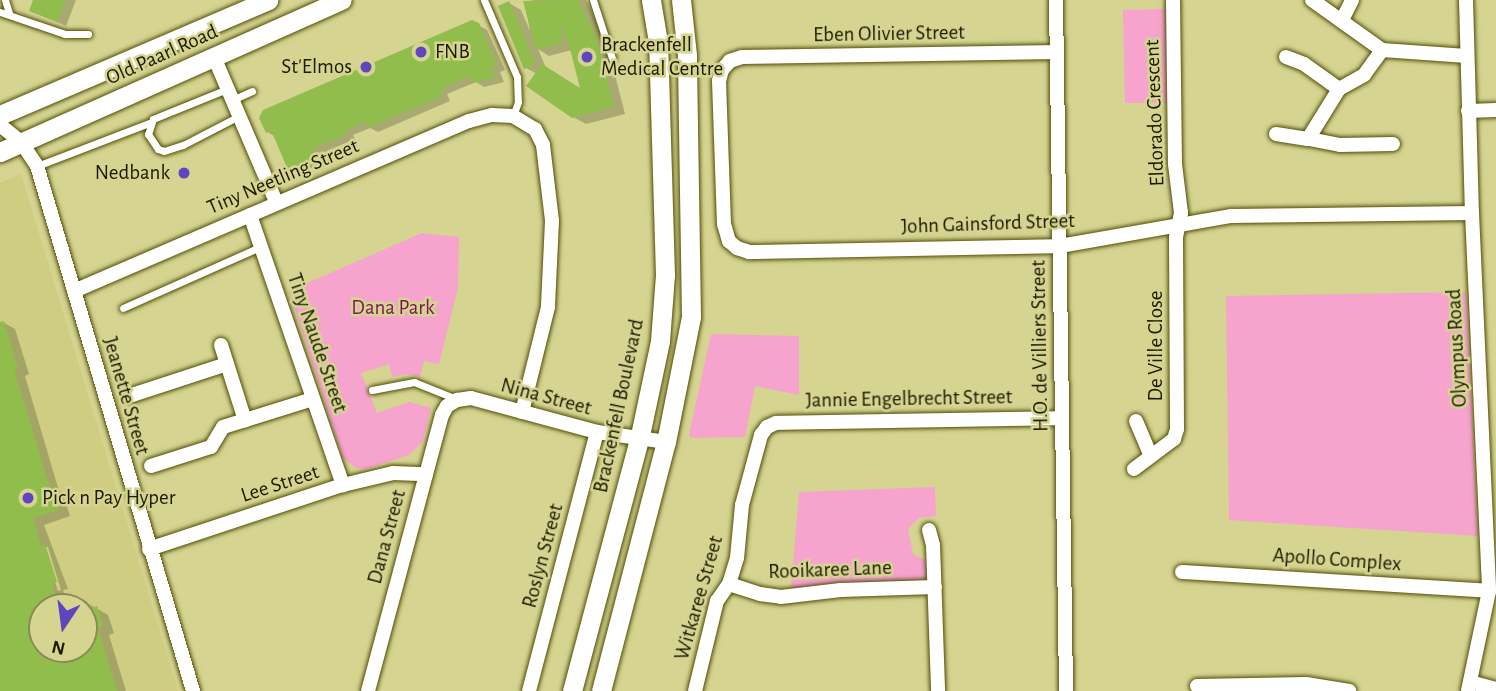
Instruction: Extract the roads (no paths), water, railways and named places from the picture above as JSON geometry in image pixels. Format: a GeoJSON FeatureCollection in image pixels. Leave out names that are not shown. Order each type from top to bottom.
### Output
{"type":"FeatureCollection","features":[{"type":"Feature","properties":{"kind":"street","name":"Old Paarl Road"},"geometry":{"type":"LineString","coordinates":[[0,115],[268,0]]}},
{"type":"Feature","properties":{"kind":"street","name":"Old Paarl Road"},"geometry":{"type":"LineString","coordinates":[[0,152],[342,0]]}},
{"type":"Feature","properties":{"kind":"street","name":"Brackenfell Boulevard"},"geometry":{"type":"LineString","coordinates":[[572,691],[639,440],[660,341],[665,275],[658,42],[651,0]]}},
{"type":"Feature","properties":{"kind":"street"},"geometry":{"type":"LineString","coordinates":[[601,691],[666,442],[687,348],[693,278],[687,55],[681,0]]}},
{"type":"Feature","properties":{"kind":"street","name":"H.O. de Villiers Street"},"geometry":{"type":"LineString","coordinates":[[1056,0],[1066,691]]}},
{"type":"Feature","properties":{"kind":"street","name":"Eldorado Crescent"},"geometry":{"type":"LineString","coordinates":[[1173,0],[1175,164],[1181,213],[1179,225]]}},
{"type":"Feature","properties":{"kind":"street"},"geometry":{"type":"LineString","coordinates":[[1312,0],[1382,50],[1467,55]]}},
{"type":"Feature","properties":{"kind":"street"},"geometry":{"type":"LineString","coordinates":[[1342,20],[1352,0]]}},
{"type":"Feature","properties":{"kind":"street","name":"Olympus Road"},"geometry":{"type":"LineString","coordinates":[[1466,0],[1468,111],[1489,590],[1469,687]]}},
{"type":"Feature","properties":{"kind":"street"},"geometry":{"type":"LineString","coordinates":[[1308,139],[1339,89],[1364,75],[1382,50]]}},
{"type":"Feature","properties":{"kind":"street","name":"Eben Olivier Street"},"geometry":{"type":"LineString","coordinates":[[725,65],[742,57],[1057,52]]}},
{"type":"Feature","properties":{"kind":"street"},"geometry":{"type":"LineString","coordinates":[[214,57],[276,202]]}},
{"type":"Feature","properties":{"kind":"street"},"geometry":{"type":"LineString","coordinates":[[1286,57],[1304,64],[1339,89]]}},
{"type":"Feature","properties":{"kind":"street","name":"John Gainsford Street"},"geometry":{"type":"LineString","coordinates":[[725,65],[719,81],[724,224],[726,236],[737,248],[749,252],[1060,246],[1231,216],[1472,213]]}},
{"type":"Feature","properties":{"kind":"street"},"geometry":{"type":"LineString","coordinates":[[1468,111],[1496,110]]}},
{"type":"Feature","properties":{"kind":"street","name":"Tiny Neetling Street"},"geometry":{"type":"LineString","coordinates":[[74,291],[469,121],[492,115],[513,116]]}},
{"type":"Feature","properties":{"kind":"street"},"geometry":{"type":"LineString","coordinates":[[513,116],[535,129],[543,145],[552,221],[548,307],[522,412]]}},
{"type":"Feature","properties":{"kind":"street","name":"Jeanette Street"},"geometry":{"type":"LineString","coordinates":[[0,125],[21,142],[37,166],[193,691]]}},
{"type":"Feature","properties":{"kind":"street"},"geometry":{"type":"LineString","coordinates":[[1276,134],[1340,145],[1393,144]]}},
{"type":"Feature","properties":{"kind":"street","name":"Tiny Naude Street"},"geometry":{"type":"LineString","coordinates":[[250,215],[343,485]]}},
{"type":"Feature","properties":{"kind":"street","name":"De Ville Close"},"geometry":{"type":"LineString","coordinates":[[1133,469],[1174,439],[1177,429],[1176,237],[1179,225]]}},
{"type":"Feature","properties":{"kind":"street"},"geometry":{"type":"LineString","coordinates":[[221,345],[245,420]]}},
{"type":"Feature","properties":{"kind":"street"},"geometry":{"type":"LineString","coordinates":[[129,396],[227,364]]}},
{"type":"Feature","properties":{"kind":"street"},"geometry":{"type":"LineString","coordinates":[[151,466],[211,447],[223,427],[313,398]]}},
{"type":"Feature","properties":{"kind":"street","name":"Nina Street"},"geometry":{"type":"LineString","coordinates":[[457,400],[471,398],[597,432],[666,442]]}},
{"type":"Feature","properties":{"kind":"street","name":"Dana Street"},"geometry":{"type":"LineString","coordinates":[[368,691],[442,415],[457,400]]}},
{"type":"Feature","properties":{"kind":"street","name":"Jannie Engelbrecht Street"},"geometry":{"type":"LineString","coordinates":[[761,435],[776,423],[1062,418]]}},
{"type":"Feature","properties":{"kind":"street","name":"De Ville Close"},"geometry":{"type":"LineString","coordinates":[[1136,421],[1151,456]]}},
{"type":"Feature","properties":{"kind":"street","name":"Roslyn Street"},"geometry":{"type":"LineString","coordinates":[[529,691],[597,432]]}},
{"type":"Feature","properties":{"kind":"street","name":"Witkaree Street"},"geometry":{"type":"LineString","coordinates":[[695,691],[717,601],[729,584],[737,558],[742,505],[761,435]]}},
{"type":"Feature","properties":{"kind":"street","name":"Lee Street"},"geometry":{"type":"LineString","coordinates":[[149,548],[343,485],[393,473],[426,474]]}},
{"type":"Feature","properties":{"kind":"street"},"geometry":{"type":"LineString","coordinates":[[929,530],[933,545],[938,691]]}},
{"type":"Feature","properties":{"kind":"street","name":"Apollo Complex"},"geometry":{"type":"LineString","coordinates":[[1182,572],[1489,590]]}},
{"type":"Feature","properties":{"kind":"street","name":"Rooikaree Lane"},"geometry":{"type":"LineString","coordinates":[[729,584],[760,594],[781,597],[841,590],[934,587]]}},
{"type":"Feature","properties":{"kind":"street"},"geometry":{"type":"LineString","coordinates":[[1197,686],[1306,684],[1349,691]]}},
{"type":"Feature","properties":{"kind":"street"},"geometry":{"type":"LineString","coordinates":[[1469,687],[1496,689]]}},
{"type":"Feature","properties":{"kind":"lane"},"geometry":{"type":"LineString","coordinates":[[5,0],[9,13]]}},
{"type":"Feature","properties":{"kind":"lane"},"geometry":{"type":"LineString","coordinates":[[484,0],[517,77],[518,102],[513,116]]}},
{"type":"Feature","properties":{"kind":"lane"},"geometry":{"type":"LineString","coordinates":[[593,0],[612,58]]}},
{"type":"Feature","properties":{"kind":"lane"},"geometry":{"type":"LineString","coordinates":[[0,12],[65,34],[88,34]]}},
{"type":"Feature","properties":{"kind":"lane"},"geometry":{"type":"LineString","coordinates":[[37,166],[149,123],[153,119],[230,94],[252,91]]}},
{"type":"Feature","properties":{"kind":"lane"},"geometry":{"type":"LineString","coordinates":[[149,123],[148,134],[158,149],[164,151],[183,145],[239,116]]}},
{"type":"Feature","properties":{"kind":"lane"},"geometry":{"type":"LineString","coordinates":[[122,308],[261,247]]}},
{"type":"Feature","properties":{"kind":"lane"},"geometry":{"type":"LineString","coordinates":[[372,390],[414,382],[457,400]]}},
{"type":"Feature","properties":{"kind":"place","name":"FNB"},"geometry":{"type":"Point","coordinates":[421,52]}},
{"type":"Feature","properties":{"kind":"place","name":"Brackenfell Medical Centre"},"geometry":{"type":"Point","coordinates":[587,57]}},
{"type":"Feature","properties":{"kind":"place","name":"St'Elmos"},"geometry":{"type":"Point","coordinates":[366,67]}},
{"type":"Feature","properties":{"kind":"place","name":"Nedbank"},"geometry":{"type":"Point","coordinates":[184,173]}},
{"type":"Feature","properties":{"kind":"place","name":"Pick n Pay Hyper"},"geometry":{"type":"Point","coordinates":[28,498]}},
{"type":"Feature","properties":{"kind":"park label","name":"Dana Park"},"geometry":{"type":"Point","coordinates":[393,308]}}]}
